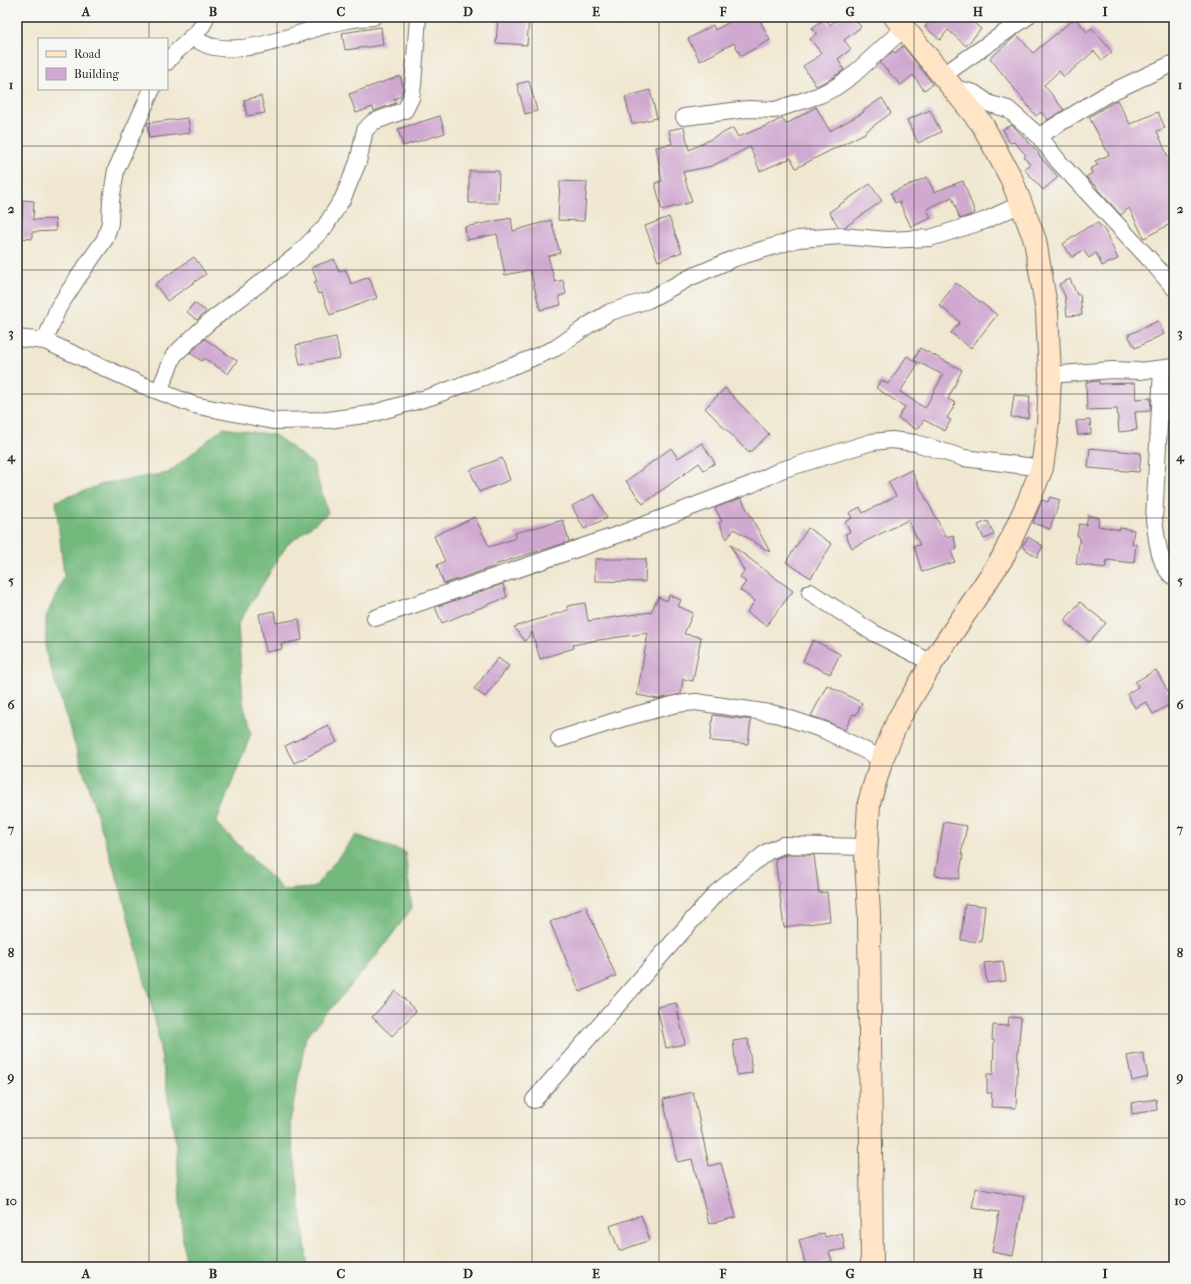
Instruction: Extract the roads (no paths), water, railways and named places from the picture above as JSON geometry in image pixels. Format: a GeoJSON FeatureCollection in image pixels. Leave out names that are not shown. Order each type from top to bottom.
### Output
{"type":"FeatureCollection","features":[{"type":"Feature","properties":{"kind":"main road"},"geometry":{"type":"LineString","coordinates":[[872,1267],[870,914],[866,859],[869,803],[882,759],[898,720],[932,663],[1003,557],[1029,500],[1042,468],[1048,424],[1050,374],[1047,312],[1035,240],[1011,178],[982,124],[900,22]]}},
{"type":"Feature","properties":{"kind":"street"},"geometry":{"type":"LineString","coordinates":[[168,60],[171,55],[205,22],[206,17]]}},
{"type":"Feature","properties":{"kind":"street"},"geometry":{"type":"LineString","coordinates":[[191,37],[213,47],[238,48],[262,45],[331,24],[358,18],[373,17]]}},
{"type":"Feature","properties":{"kind":"street"},"geometry":{"type":"LineString","coordinates":[[159,391],[174,355],[209,322],[296,255],[324,228],[343,198],[358,162],[364,130],[373,122],[405,110],[411,98],[418,17]]}},
{"type":"Feature","properties":{"kind":"street"},"geometry":{"type":"LineString","coordinates":[[1027,17],[947,82],[974,93],[990,104],[1008,110],[1038,136],[1174,288]]}},
{"type":"Feature","properties":{"kind":"street"},"geometry":{"type":"LineString","coordinates":[[684,117],[748,109],[774,110],[820,95],[836,87],[853,75],[900,22]]}},
{"type":"Feature","properties":{"kind":"street"},"geometry":{"type":"LineString","coordinates":[[1038,136],[1107,94],[1174,63]]}},
{"type":"Feature","properties":{"kind":"street"},"geometry":{"type":"LineString","coordinates":[[45,341],[58,308],[104,239],[110,223],[111,201],[116,170],[152,90]]}},
{"type":"Feature","properties":{"kind":"street"},"geometry":{"type":"LineString","coordinates":[[17,338],[45,341],[194,405],[274,421],[328,420],[370,414],[433,396],[518,364],[556,348],[610,312],[648,300],[689,278],[735,258],[798,239],[842,236],[887,240],[930,238],[984,221],[1021,204]]}},
{"type":"Feature","properties":{"kind":"street"},"geometry":{"type":"LineString","coordinates":[[1050,374],[1112,370],[1139,371],[1168,368],[1154,520],[1163,562],[1170,574],[1174,577]]}},
{"type":"Feature","properties":{"kind":"street"},"geometry":{"type":"LineString","coordinates":[[375,618],[623,534],[752,484],[781,470],[872,442],[898,440],[916,443],[964,458],[1042,468]]}},
{"type":"Feature","properties":{"kind":"street"},"geometry":{"type":"LineString","coordinates":[[810,592],[872,632],[932,663]]}},
{"type":"Feature","properties":{"kind":"street"},"geometry":{"type":"LineString","coordinates":[[559,738],[676,704],[696,702],[776,714],[824,730],[882,759]]}},
{"type":"Feature","properties":{"kind":"street"},"geometry":{"type":"LineString","coordinates":[[534,1100],[717,892],[767,852],[783,846],[867,847]]}}]}
